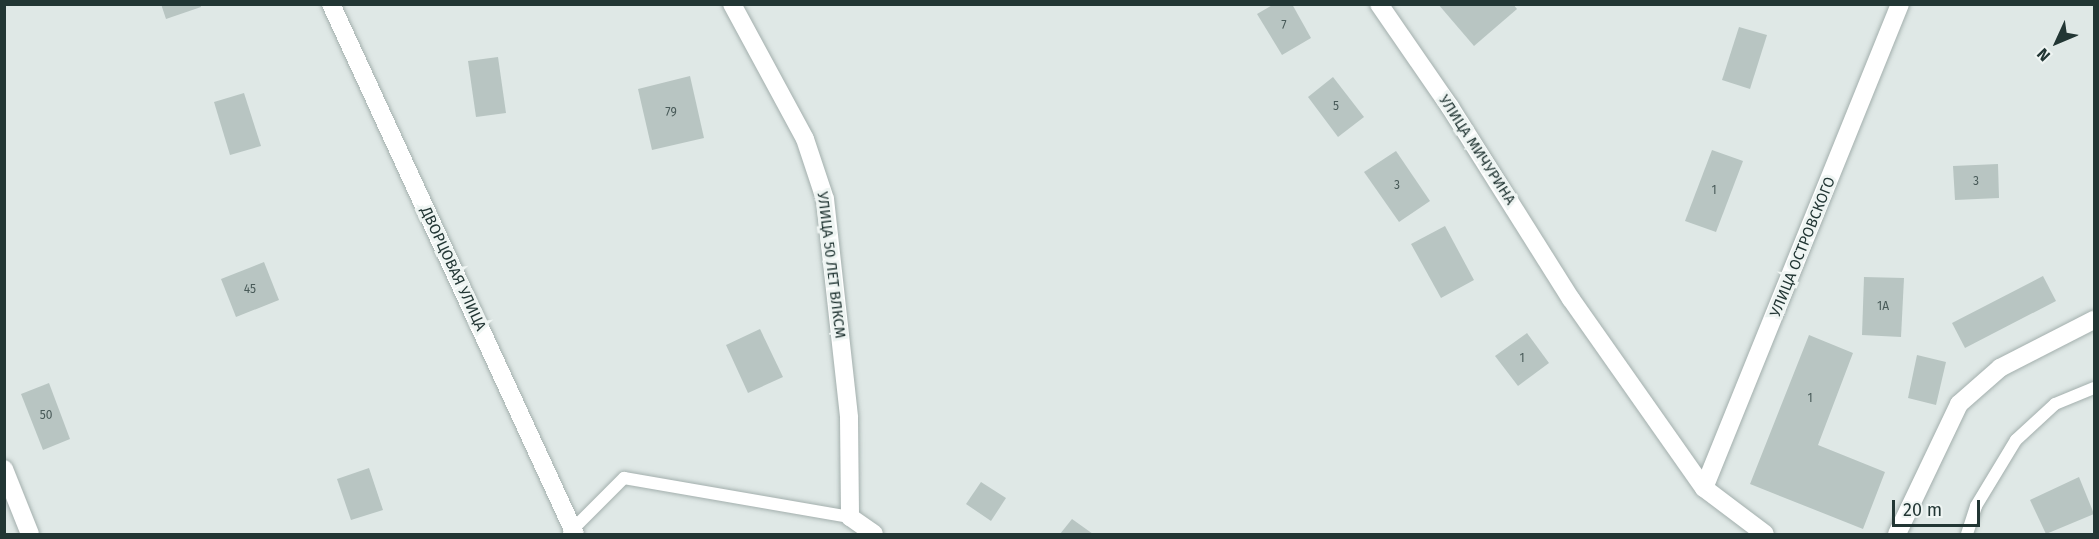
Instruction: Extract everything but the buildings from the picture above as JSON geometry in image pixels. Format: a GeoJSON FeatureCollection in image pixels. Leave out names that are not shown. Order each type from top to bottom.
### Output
{"type":"FeatureCollection","features":[{"type":"Feature","properties":{"kind":"street","name":"ДВОРЦОВАЯ УЛИЦА"},"geometry":{"type":"LineString","coordinates":[[331,4],[572,532]]}},
{"type":"Feature","properties":{"kind":"street","name":"УЛИЦА 50 ЛЕТ ВЛКСМ"},"geometry":{"type":"LineString","coordinates":[[732,4],[805,140],[825,199],[849,418],[850,517]]}},
{"type":"Feature","properties":{"kind":"street","name":"УЛИЦА МИЧУРИНА"},"geometry":{"type":"LineString","coordinates":[[1379,4],[1450,107],[1571,299],[1704,488],[1765,534]]}},
{"type":"Feature","properties":{"kind":"street","name":"УЛИЦА ОСТРОВСКОГО"},"geometry":{"type":"LineString","coordinates":[[1704,488],[1900,4]]}},
{"type":"Feature","properties":{"kind":"street"},"geometry":{"type":"LineString","coordinates":[[1897,534],[1959,404],[2000,369],[2094,321]]}},
{"type":"Feature","properties":{"kind":"street"},"geometry":{"type":"LineString","coordinates":[[4,469],[30,534]]}},
{"type":"Feature","properties":{"kind":"street"},"geometry":{"type":"LineString","coordinates":[[850,517],[874,534]]}},
{"type":"Feature","properties":{"kind":"lane"},"geometry":{"type":"LineString","coordinates":[[1967,534],[1976,506],[2016,440],[2055,404],[2094,388]]}},
{"type":"Feature","properties":{"kind":"lane"},"geometry":{"type":"LineString","coordinates":[[572,532],[624,478],[850,517]]}}]}
